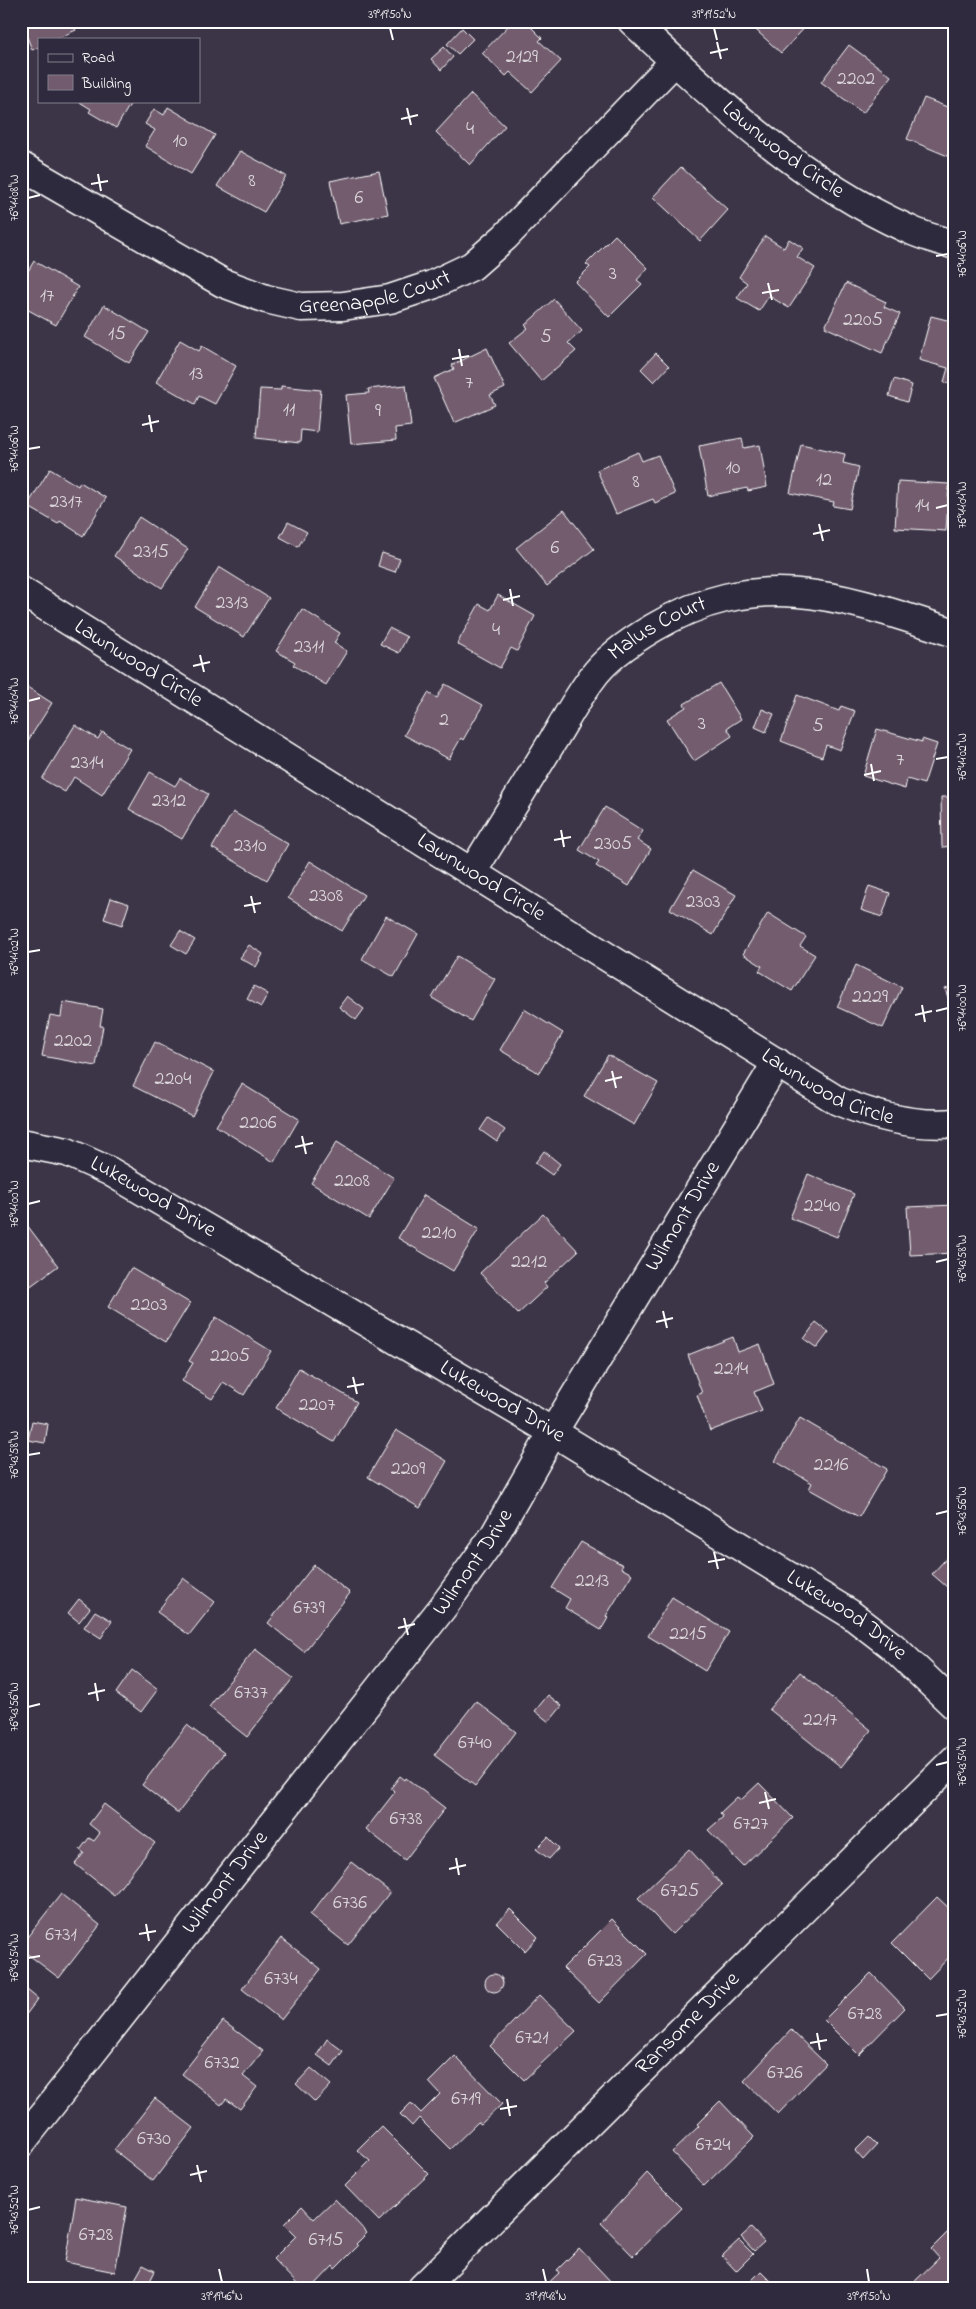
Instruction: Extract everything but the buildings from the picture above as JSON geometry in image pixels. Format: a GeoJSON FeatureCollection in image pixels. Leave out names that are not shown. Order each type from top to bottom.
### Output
{"type":"FeatureCollection","features":[{"type":"Feature","properties":{"kind":"street","name":"Lawnwood Circle"},"geometry":{"type":"LineString","coordinates":[[632,21],[787,158],[852,202],[909,230],[955,245]]}},
{"type":"Feature","properties":{"kind":"street","name":"Greenapple Court"},"geometry":{"type":"LineString","coordinates":[[21,166],[223,283],[266,299],[309,307],[343,306],[390,299],[432,285],[472,266],[505,237],[675,61]]}},
{"type":"Feature","properties":{"kind":"street","name":"Lawnwood Circle"},"geometry":{"type":"LineString","coordinates":[[21,592],[472,871],[838,1101],[871,1115],[906,1121],[955,1123]]}},
{"type":"Feature","properties":{"kind":"street","name":"Malus Court"},"geometry":{"type":"LineString","coordinates":[[472,871],[593,676],[626,645],[664,622],[707,602],[757,592],[801,592],[856,601],[955,633]]}},
{"type":"Feature","properties":{"kind":"street","name":"Wilmont Drive"},"geometry":{"type":"LineString","coordinates":[[21,2142],[443,1607],[494,1536],[553,1432],[777,1062]]}},
{"type":"Feature","properties":{"kind":"street","name":"Lukewood Drive"},"geometry":{"type":"LineString","coordinates":[[21,1143],[67,1152],[109,1171],[553,1432],[849,1613],[892,1646],[955,1706]]}},
{"type":"Feature","properties":{"kind":"street","name":"Ransome Drive"},"geometry":{"type":"LineString","coordinates":[[422,2288],[955,1760]]}}]}
